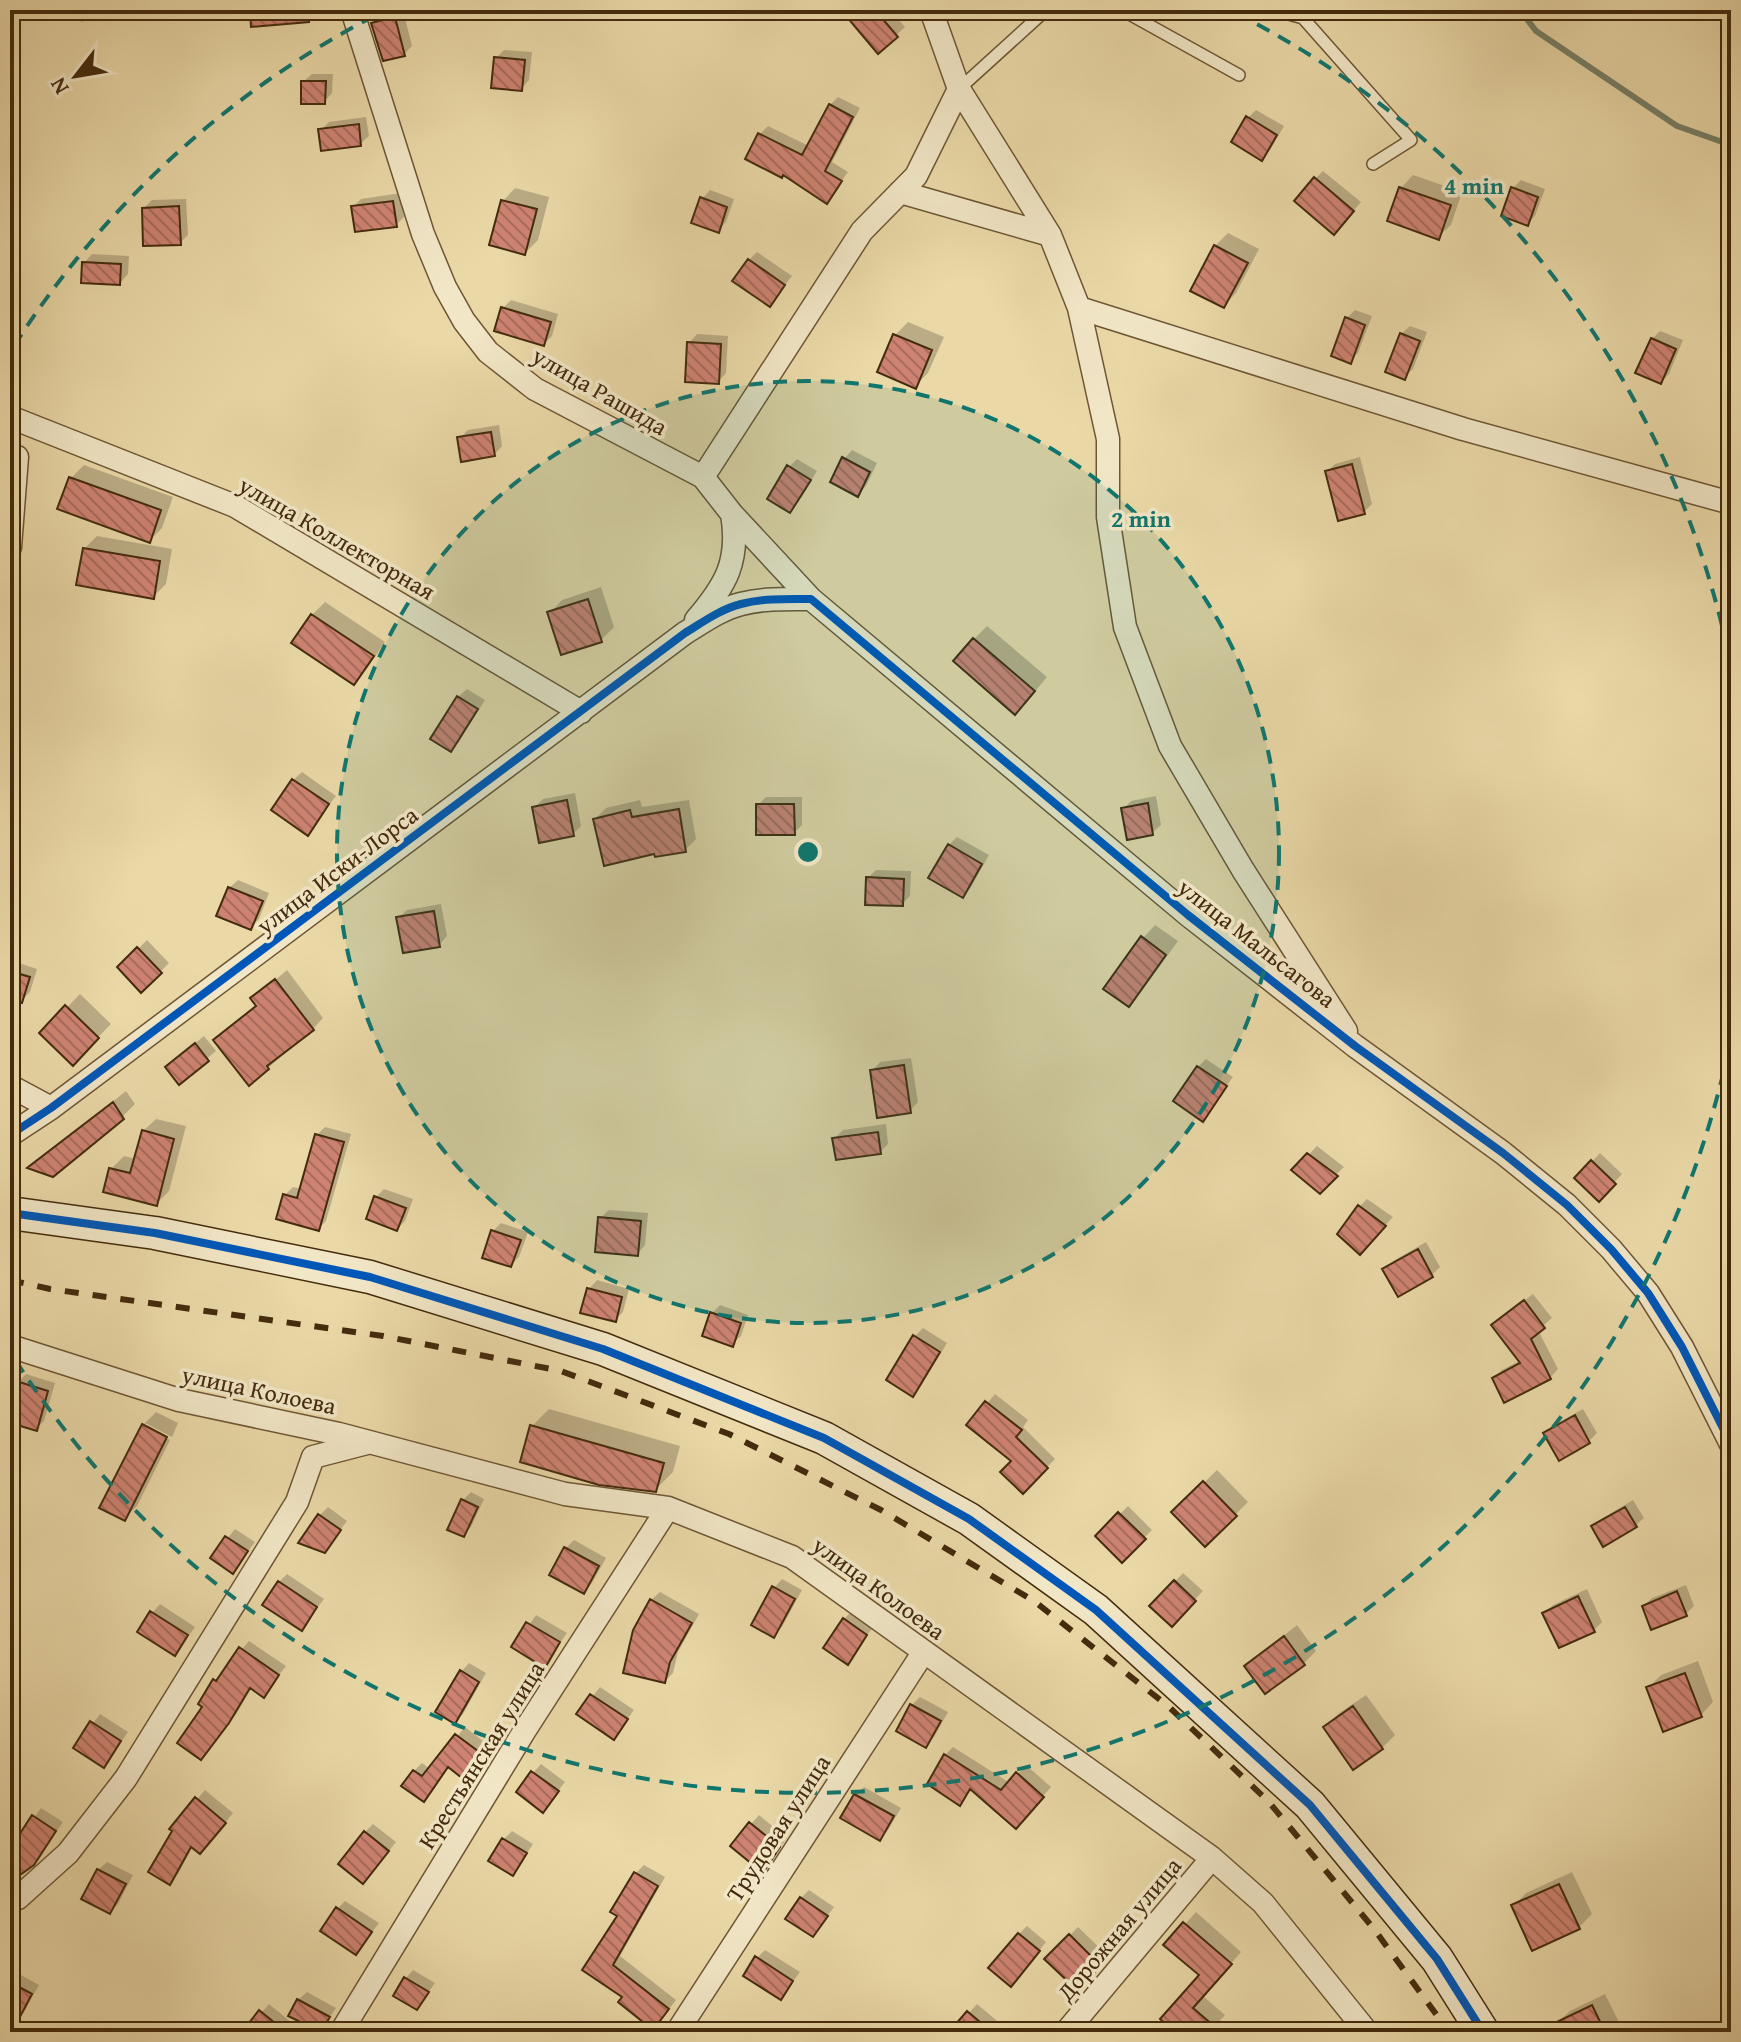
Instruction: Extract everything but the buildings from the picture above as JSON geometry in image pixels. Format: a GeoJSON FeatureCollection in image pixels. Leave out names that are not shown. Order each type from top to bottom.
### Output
{"type":"FeatureCollection","features":[{"type":"Feature","properties":{"kind":"street","name":"улица Рашида"},"geometry":{"type":"LineString","coordinates":[[352,10],[423,234],[445,287],[464,321],[488,352],[535,389],[703,477],[732,514],[811,599]]}},
{"type":"Feature","properties":{"kind":"street"},"geometry":{"type":"LineString","coordinates":[[931,10],[959,89],[1050,235],[1079,308],[1108,439],[1108,517],[1125,627],[1170,746],[1243,870],[1355,1046]]}},
{"type":"Feature","properties":{"kind":"street"},"geometry":{"type":"LineString","coordinates":[[703,477],[862,231],[916,176],[959,89]]}},
{"type":"Feature","properties":{"kind":"street"},"geometry":{"type":"LineString","coordinates":[[900,192],[1050,235]]}},
{"type":"Feature","properties":{"kind":"street"},"geometry":{"type":"LineString","coordinates":[[1079,308],[1463,429],[1731,503]]}},
{"type":"Feature","properties":{"kind":"street","name":"улица Коллекторная"},"geometry":{"type":"LineString","coordinates":[[10,417],[235,506],[581,712]]}},
{"type":"Feature","properties":{"kind":"street"},"geometry":{"type":"LineString","coordinates":[[10,547],[17,457]]}},
{"type":"Feature","properties":{"kind":"street"},"geometry":{"type":"LineString","coordinates":[[685,633],[727,578],[735,546],[732,514]]}},
{"type":"Feature","properties":{"kind":"street"},"geometry":{"type":"LineString","coordinates":[[685,633],[716,614],[741,604],[772,599],[811,599]]}},
{"type":"Feature","properties":{"kind":"street","name":"улица Мальсагова"},"geometry":{"type":"LineString","coordinates":[[811,599],[1188,915],[1355,1046],[1503,1153],[1567,1205],[1611,1249],[1648,1293],[1682,1347],[1731,1444]]}},
{"type":"Feature","properties":{"kind":"street","name":"улица Иски-Лорса"},"geometry":{"type":"LineString","coordinates":[[10,1135],[51,1108],[685,633]]}},
{"type":"Feature","properties":{"kind":"street"},"geometry":{"type":"LineString","coordinates":[[10,1086],[51,1108]]}},
{"type":"Feature","properties":{"kind":"street"},"geometry":{"type":"LineString","coordinates":[[10,1213],[155,1233],[370,1277],[603,1349],[824,1438],[864,1460],[969,1519],[1096,1610],[1299,1794],[1437,1959],[1483,2032]]}},
{"type":"Feature","properties":{"kind":"street","name":"улица Колоева"},"geometry":{"type":"LineString","coordinates":[[10,1346],[179,1400],[371,1442],[565,1494],[668,1508],[792,1557],[1212,1858],[1263,1903],[1367,2032]]}},
{"type":"Feature","properties":{"kind":"street"},"geometry":{"type":"LineString","coordinates":[[10,1901],[18,1898],[68,1853],[126,1778],[297,1502],[313,1457],[371,1442]]}},
{"type":"Feature","properties":{"kind":"street","name":"Крестьянская улица"},"geometry":{"type":"LineString","coordinates":[[341,2032],[525,1730],[668,1508]]}},
{"type":"Feature","properties":{"kind":"street","name":"Трудовая улица"},"geometry":{"type":"LineString","coordinates":[[677,2032],[923,1653]]}},
{"type":"Feature","properties":{"kind":"street","name":"Дорожная улица"},"geometry":{"type":"LineString","coordinates":[[1066,2032],[1212,1858]]}},
{"type":"Feature","properties":{"kind":"lane"},"geometry":{"type":"LineString","coordinates":[[959,89],[1046,10]]}},
{"type":"Feature","properties":{"kind":"lane"},"geometry":{"type":"LineString","coordinates":[[1122,10],[1239,75]]}},
{"type":"Feature","properties":{"kind":"lane"},"geometry":{"type":"LineString","coordinates":[[1274,10],[1303,18],[1411,140],[1373,164]]}},
{"type":"Feature","properties":{"kind":"waterway"},"geometry":{"type":"LineString","coordinates":[[1520,10],[1536,31],[1677,126],[1731,145]]}},
{"type":"Feature","properties":{"kind":"railway"},"geometry":{"type":"LineString","coordinates":[[10,1280],[50,1289],[383,1336],[561,1371],[729,1434],[881,1510],[1034,1601],[1168,1706],[1268,1801],[1374,1929],[1449,2032]]}},
{"type":"Feature","properties":{"kind":"cycle path"},"geometry":{"type":"LineString","coordinates":[[10,1135],[51,1108],[685,633],[719,612],[741,604],[811,599],[1188,915],[1355,1046],[1503,1153],[1567,1205],[1611,1249],[1648,1293],[1682,1347],[1731,1444]]}},
{"type":"Feature","properties":{"kind":"cycle path"},"geometry":{"type":"LineString","coordinates":[[10,1213],[155,1233],[370,1277],[603,1349],[824,1438],[969,1519],[1096,1610],[1310,1805],[1437,1959],[1483,2032]]}}]}
